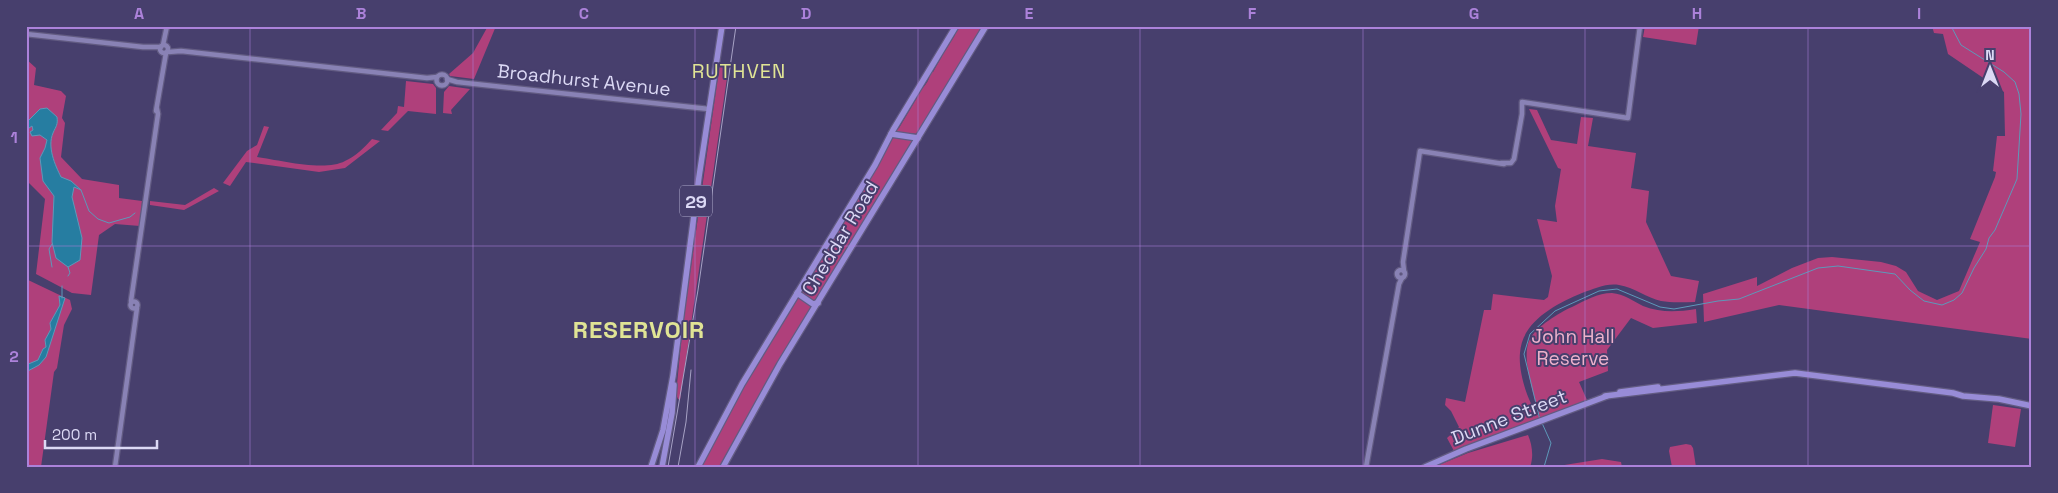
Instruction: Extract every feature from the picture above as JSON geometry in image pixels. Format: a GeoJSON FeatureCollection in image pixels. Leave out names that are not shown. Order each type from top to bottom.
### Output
{"type":"FeatureCollection","features":[{"type":"Feature","properties":{"kind":"main road","name":"29"},"geometry":{"type":"LineString","coordinates":[[651,467],[664,430],[673,376],[709,108],[722,26]]}},
{"type":"Feature","properties":{"kind":"main road","name":"Cheddar Road"},"geometry":{"type":"LineString","coordinates":[[698,467],[742,384],[875,165],[891,134],[956,26]]}},
{"type":"Feature","properties":{"kind":"main road","name":"Cheddar Road"},"geometry":{"type":"LineString","coordinates":[[723,467],[751,414],[986,26]]}},
{"type":"Feature","properties":{"kind":"main road"},"geometry":{"type":"LineString","coordinates":[[891,134],[918,138]]}},
{"type":"Feature","properties":{"kind":"main road"},"geometry":{"type":"LineString","coordinates":[[797,293],[813,304],[818,303]]}},
{"type":"Feature","properties":{"kind":"main road","name":"Dunne Street"},"geometry":{"type":"LineString","coordinates":[[1425,467],[1466,449],[1605,396],[1795,373],[1953,393],[1987,400],[1999,399],[2030,406]]}},
{"type":"Feature","properties":{"kind":"main road","name":"29"},"geometry":{"type":"LineString","coordinates":[[662,467],[674,396],[673,376]]}},
{"type":"Feature","properties":{"kind":"main road"},"geometry":{"type":"LineString","coordinates":[[658,467],[666,447]]}},
{"type":"Feature","properties":{"kind":"street"},"geometry":{"type":"LineString","coordinates":[[115,467],[135,318],[134,288],[158,109],[166,26]]}},
{"type":"Feature","properties":{"kind":"street"},"geometry":{"type":"LineString","coordinates":[[1366,467],[1400,278],[1397,273],[1402,271],[1421,151],[1501,164],[1515,161],[1524,102],[1626,118],[1634,69],[1633,54],[1638,42],[1640,26]]}},
{"type":"Feature","properties":{"kind":"street"},"geometry":{"type":"LineString","coordinates":[[26,34],[427,78],[437,80],[441,86],[447,81],[442,75],[437,80]]}},
{"type":"Feature","properties":{"kind":"street","name":"Broadhurst Avenue"},"geometry":{"type":"LineString","coordinates":[[447,81],[709,108]]}},
{"type":"Feature","properties":{"kind":"green space"},"geometry":{"type":"Polygon","coordinates":[[[488,26],[496,26],[474,79],[450,76],[449,74],[473,53],[488,26]]]}},
{"type":"Feature","properties":{"kind":"green space"},"geometry":{"type":"Polygon","coordinates":[[[958,26],[984,26],[918,134],[896,132],[895,130],[899,128],[918,96],[917,94],[928,81],[930,72],[933,72],[943,52],[955,35],[954,33],[958,26]]]}},
{"type":"Feature","properties":{"kind":"green space"},"geometry":{"type":"Polygon","coordinates":[[[1645,26],[1699,26],[1696,45],[1643,37],[1645,26]]]}},
{"type":"Feature","properties":{"kind":"green space"},"geometry":{"type":"Polygon","coordinates":[[[1932,26],[2032,26],[2032,339],[1779,305],[1704,322],[1703,294],[1757,277],[1757,286],[1792,268],[1818,258],[1832,257],[1881,262],[1896,266],[1906,272],[1918,291],[1937,300],[1959,291],[1980,242],[1970,239],[1995,177],[1996,172],[1993,171],[1997,136],[2005,136],[2004,92],[1948,54],[1943,34],[1934,33],[1932,26]]]}},
{"type":"Feature","properties":{"kind":"green space"},"geometry":{"type":"Polygon","coordinates":[[[26,59],[36,68],[34,85],[61,91],[66,96],[62,118],[65,123],[61,157],[82,179],[119,185],[119,198],[142,201],[140,226],[115,224],[99,235],[91,295],[72,293],[36,274],[45,199],[26,180],[29,144],[26,143],[26,59]]]}},
{"type":"Feature","properties":{"kind":"green space"},"geometry":{"type":"Polygon","coordinates":[[[720,62],[728,62],[728,71],[680,400],[676,394],[683,323],[720,62]]]}},
{"type":"Feature","properties":{"kind":"green space"},"geometry":{"type":"Polygon","coordinates":[[[406,81],[433,84],[436,88],[436,114],[408,111],[388,131],[381,130],[397,113],[398,106],[404,107],[406,81]]]}},
{"type":"Feature","properties":{"kind":"green space"},"geometry":{"type":"Polygon","coordinates":[[[449,86],[470,89],[451,110],[452,114],[443,113],[444,92],[449,86]]]}},
{"type":"Feature","properties":{"kind":"green space","name":"John Hall Reserve"},"geometry":{"type":"Polygon","coordinates":[[[1529,109],[1537,110],[1551,140],[1577,144],[1581,117],[1593,118],[1588,146],[1636,153],[1631,188],[1649,191],[1646,222],[1671,276],[1699,281],[1695,302],[1661,301],[1625,286],[1609,285],[1572,297],[1542,315],[1527,332],[1522,342],[1520,353],[1525,387],[1536,412],[1540,417],[1529,377],[1527,346],[1537,330],[1561,312],[1591,298],[1612,293],[1624,296],[1643,306],[1656,310],[1696,309],[1697,323],[1653,328],[1631,318],[1607,350],[1608,371],[1579,382],[1587,400],[1454,451],[1447,438],[1459,427],[1451,411],[1445,405],[1446,398],[1465,402],[1484,310],[1491,310],[1493,294],[1544,300],[1548,297],[1552,276],[1537,219],[1557,222],[1555,206],[1561,169],[1558,168],[1529,109]]]}},
{"type":"Feature","properties":{"kind":"green space"},"geometry":{"type":"Polygon","coordinates":[[[264,126],[269,127],[257,157],[302,164],[336,164],[353,157],[372,139],[380,141],[345,168],[319,172],[246,162],[230,186],[223,183],[247,151],[257,145],[264,126]]]}},
{"type":"Feature","properties":{"kind":"green space"},"geometry":{"type":"Polygon","coordinates":[[[894,136],[913,141],[816,303],[801,291],[894,136]]]}},
{"type":"Feature","properties":{"kind":"green space"},"geometry":{"type":"Polygon","coordinates":[[[214,188],[219,191],[184,210],[150,205],[150,201],[185,205],[214,188]]]}},
{"type":"Feature","properties":{"kind":"green space"},"geometry":{"type":"Polygon","coordinates":[[[26,279],[70,300],[72,309],[64,325],[57,368],[54,372],[41,467],[26,467],[26,279]]]}},
{"type":"Feature","properties":{"kind":"green space"},"geometry":{"type":"Polygon","coordinates":[[[799,296],[812,307],[720,467],[701,467],[744,386],[799,296]]]}},
{"type":"Feature","properties":{"kind":"green space"},"geometry":{"type":"Polygon","coordinates":[[[1993,405],[2021,409],[2015,447],[1988,443],[1993,405]]]}},
{"type":"Feature","properties":{"kind":"green space"},"geometry":{"type":"Polygon","coordinates":[[[1528,435],[1532,451],[1530,467],[1434,467],[1468,453],[1528,435]]]}},
{"type":"Feature","properties":{"kind":"green space"},"geometry":{"type":"Polygon","coordinates":[[[1691,445],[1693,448],[1696,467],[1672,467],[1670,447],[1691,445]]]}},
{"type":"Feature","properties":{"kind":"green space"},"geometry":{"type":"Polygon","coordinates":[[[1602,459],[1621,462],[1622,467],[1552,467],[1602,459]]]}},
{"type":"Feature","properties":{"kind":"water"},"geometry":{"type":"Polygon","coordinates":[[[47,108],[57,117],[57,124],[51,138],[56,167],[61,177],[71,181],[81,190],[74,187],[72,197],[82,238],[80,260],[68,267],[56,258],[52,242],[54,196],[43,181],[40,158],[47,140],[40,135],[32,136],[30,132],[33,130],[32,126],[26,130],[26,123],[40,109],[47,108]]]}},
{"type":"Feature","properties":{"kind":"water"},"geometry":{"type":"Polygon","coordinates":[[[59,296],[65,298],[46,357],[39,365],[26,372],[26,365],[38,360],[43,349],[46,347],[45,340],[51,329],[50,323],[60,305],[59,296]]]}},
{"type":"Feature","properties":{"kind":"waterway"},"geometry":{"type":"LineString","coordinates":[[1540,420],[1524,354],[1530,334],[1555,311],[1599,291],[1617,289],[1660,307],[1674,309],[1739,299],[1818,268],[1838,266],[1895,274],[1924,301],[1942,305],[1954,300],[1962,293],[1986,249],[1989,238],[1995,230],[2017,179],[2021,114],[2019,94],[2015,82],[2004,72],[1961,45],[1951,26]]}},
{"type":"Feature","properties":{"kind":"waterway"},"geometry":{"type":"LineString","coordinates":[[81,190],[89,211],[98,219],[109,223],[130,217],[135,213]]}},
{"type":"Feature","properties":{"kind":"waterway"},"geometry":{"type":"LineString","coordinates":[[52,244],[49,249],[52,267]]}},
{"type":"Feature","properties":{"kind":"waterway"},"geometry":{"type":"LineString","coordinates":[[68,267],[70,273],[68,276]]}},
{"type":"Feature","properties":{"kind":"waterway"},"geometry":{"type":"LineString","coordinates":[[62,286],[62,298]]}},
{"type":"Feature","properties":{"kind":"waterway"},"geometry":{"type":"LineString","coordinates":[[1542,423],[1551,443],[1544,467]]}},
{"type":"Feature","properties":{"kind":"railway"},"geometry":{"type":"LineString","coordinates":[[668,467],[698,290],[736,26]]}},
{"type":"Feature","properties":{"kind":"railway"},"geometry":{"type":"LineString","coordinates":[[678,467],[686,422],[691,370]]}},
{"type":"Feature","properties":{"kind":"district","name":"RUTHVEN"},"geometry":{"type":"Point","coordinates":[739,71]}},
{"type":"Feature","properties":{"kind":"district","name":"RESERVOIR"},"geometry":{"type":"Point","coordinates":[639,329]}}]}
